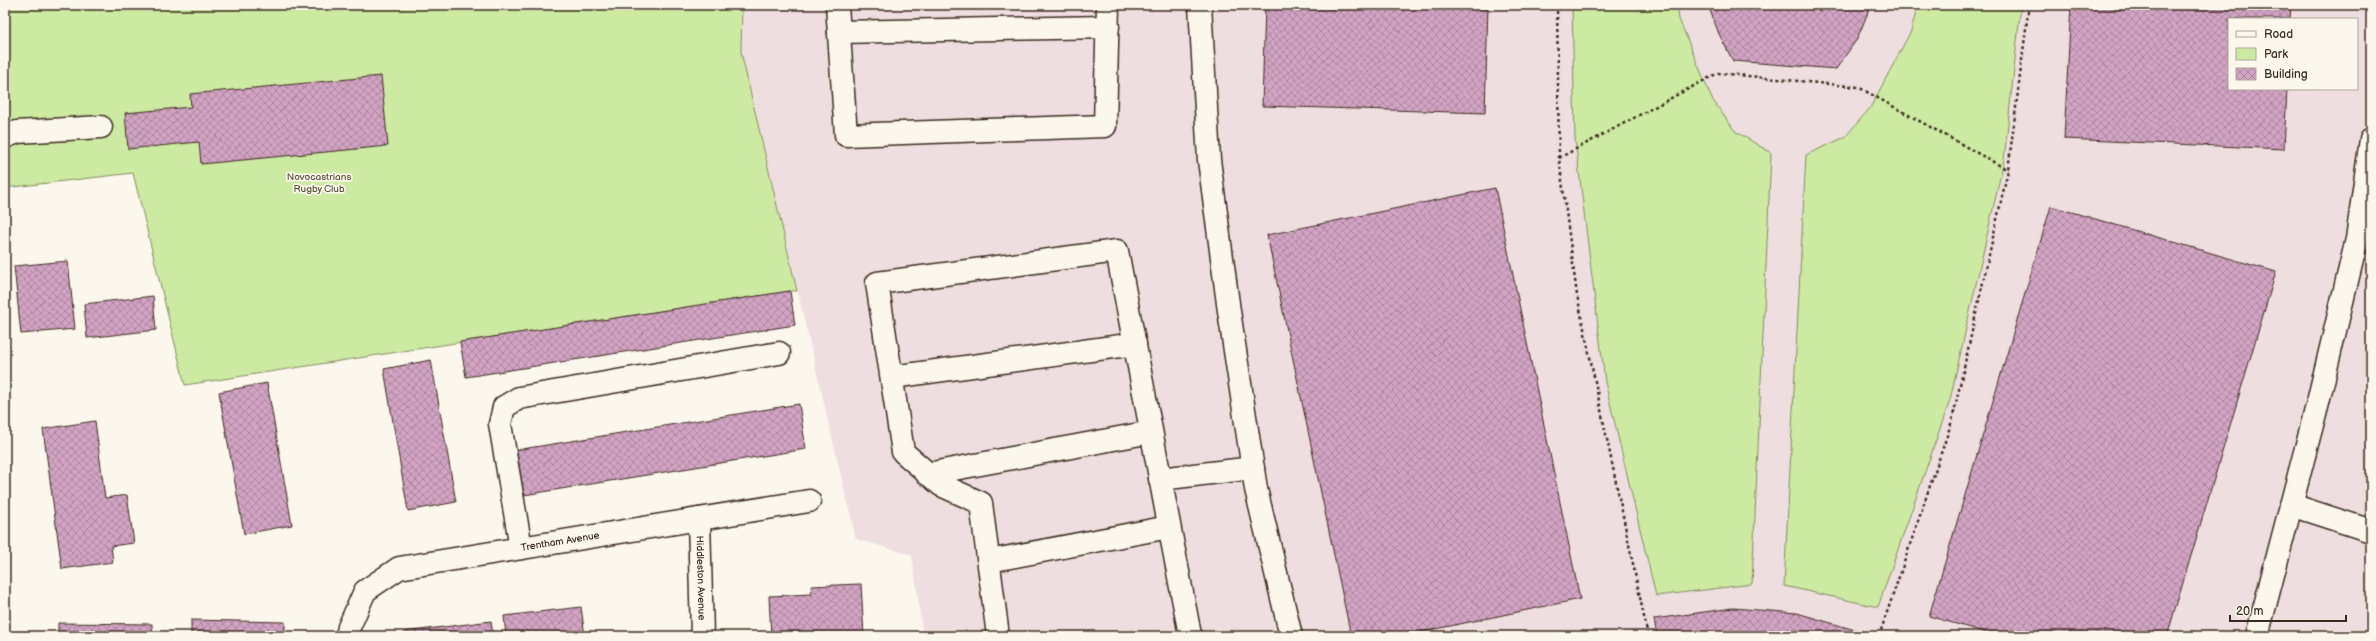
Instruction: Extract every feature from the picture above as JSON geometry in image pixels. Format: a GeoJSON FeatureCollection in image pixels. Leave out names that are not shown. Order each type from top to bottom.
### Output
{"type":"FeatureCollection","features":[{"type":"Feature","properties":{"kind":"street"},"geometry":{"type":"LineString","coordinates":[[837,5],[846,135],[1105,126],[1108,5]]}},
{"type":"Feature","properties":{"kind":"street"},"geometry":{"type":"LineString","coordinates":[[1200,5],[1209,160],[1256,489],[1291,636]]}},
{"type":"Feature","properties":{"kind":"street"},"geometry":{"type":"LineString","coordinates":[[839,32],[1108,28]]}},
{"type":"Feature","properties":{"kind":"street"},"geometry":{"type":"LineString","coordinates":[[5,137],[17,132],[101,127]]}},
{"type":"Feature","properties":{"kind":"street"},"geometry":{"type":"LineString","coordinates":[[2257,636],[2357,239],[2371,139]]}},
{"type":"Feature","properties":{"kind":"street"},"geometry":{"type":"LineString","coordinates":[[998,636],[981,503],[941,485],[903,452],[877,283],[1117,251],[1190,636],[1187,636]]}},
{"type":"Feature","properties":{"kind":"street"},"geometry":{"type":"LineString","coordinates":[[892,376],[1135,344]]}},
{"type":"Feature","properties":{"kind":"street"},"geometry":{"type":"LineString","coordinates":[[521,548],[500,424],[504,407],[519,398],[778,353]]}},
{"type":"Feature","properties":{"kind":"street"},"geometry":{"type":"LineString","coordinates":[[927,474],[1151,432]]}},
{"type":"Feature","properties":{"kind":"street"},"geometry":{"type":"LineString","coordinates":[[1160,479],[1253,468]]}},
{"type":"Feature","properties":{"kind":"street","name":"Trentham Avenue"},"geometry":{"type":"LineString","coordinates":[[347,636],[366,591],[399,568],[810,501]]}},
{"type":"Feature","properties":{"kind":"street"},"geometry":{"type":"LineString","coordinates":[[2291,504],[2371,532]]}},
{"type":"Feature","properties":{"kind":"street","name":"Hiddleston Avenue"},"geometry":{"type":"LineString","coordinates":[[699,520],[702,636]]}},
{"type":"Feature","properties":{"kind":"street"},"geometry":{"type":"LineString","coordinates":[[988,561],[1169,527]]}},
{"type":"Feature","properties":{"kind":"path"},"geometry":{"type":"LineString","coordinates":[[1557,5],[1559,158],[1577,295],[1648,636]]}},
{"type":"Feature","properties":{"kind":"path"},"geometry":{"type":"LineString","coordinates":[[1879,636],[1952,420],[2008,170],[2029,5]]}},
{"type":"Feature","properties":{"kind":"path"},"geometry":{"type":"LineString","coordinates":[[1559,158],[1718,73],[1858,87],[2008,170]]}},
{"type":"Feature","properties":{"kind":"shaded area"},"geometry":{"type":"Polygon","coordinates":[[[742,5],[2371,5],[2371,636],[923,636],[912,555],[856,539],[741,52],[742,5]]]}},
{"type":"Feature","properties":{"kind":"green space","name":"Novocastrians Rugby Club"},"geometry":{"type":"Polygon","coordinates":[[[5,5],[742,5],[741,52],[797,291],[185,385],[133,173],[5,188],[5,5]]]}},
{"type":"Feature","properties":{"kind":"green space"},"geometry":{"type":"Polygon","coordinates":[[[1572,5],[1677,5],[1679,19],[1712,99],[1735,131],[1771,153],[1752,584],[1656,596],[1605,382],[1575,139],[1572,5]]]}},
{"type":"Feature","properties":{"kind":"green space"},"geometry":{"type":"Polygon","coordinates":[[[1918,5],[2021,5],[2004,160],[1950,400],[1878,607],[1784,586],[1806,155],[1845,137],[1870,108],[1911,31],[1918,5]]]}},
{"type":"Feature","properties":{"kind":"building"},"geometry":{"type":"Polygon","coordinates":[[[1265,5],[1488,5],[1485,113],[1262,106],[1265,5]]]}},
{"type":"Feature","properties":{"kind":"building"},"geometry":{"type":"Polygon","coordinates":[[[1708,5],[1871,5],[1857,39],[1836,69],[1733,61],[1719,34],[1708,5]]]}},
{"type":"Feature","properties":{"kind":"building"},"geometry":{"type":"Polygon","coordinates":[[[2071,5],[2291,5],[2290,18],[2228,18],[2228,90],[2287,90],[2284,149],[2064,139],[2071,5]]]}},
{"type":"Feature","properties":{"kind":"building"},"geometry":{"type":"Polygon","coordinates":[[[381,76],[388,146],[201,164],[199,142],[128,149],[125,113],[191,107],[190,94],[381,76]]]}},
{"type":"Feature","properties":{"kind":"building"},"geometry":{"type":"Polygon","coordinates":[[[1495,188],[1580,599],[1402,636],[1351,636],[1267,235],[1495,188]]]}},
{"type":"Feature","properties":{"kind":"building"},"geometry":{"type":"Polygon","coordinates":[[[2051,206],[2276,272],[2167,636],[1997,636],[1929,616],[2051,206]]]}},
{"type":"Feature","properties":{"kind":"building"},"geometry":{"type":"Polygon","coordinates":[[[68,261],[75,329],[21,334],[14,266],[68,261]]]}},
{"type":"Feature","properties":{"kind":"building"},"geometry":{"type":"Polygon","coordinates":[[[790,291],[795,325],[466,377],[460,342],[790,291]]]}},
{"type":"Feature","properties":{"kind":"building"},"geometry":{"type":"Polygon","coordinates":[[[153,296],[156,330],[87,338],[84,304],[153,296]]]}},
{"type":"Feature","properties":{"kind":"building"},"geometry":{"type":"Polygon","coordinates":[[[431,360],[456,502],[408,511],[384,369],[431,360]]]}},
{"type":"Feature","properties":{"kind":"building"},"geometry":{"type":"Polygon","coordinates":[[[267,383],[292,525],[244,534],[219,392],[267,383]]]}},
{"type":"Feature","properties":{"kind":"building"},"geometry":{"type":"Polygon","coordinates":[[[799,404],[806,449],[524,495],[516,450],[799,404]]]}},
{"type":"Feature","properties":{"kind":"building"},"geometry":{"type":"Polygon","coordinates":[[[95,421],[105,498],[127,495],[134,543],[111,546],[113,562],[62,569],[43,429],[95,421]]]}},
{"type":"Feature","properties":{"kind":"building"},"geometry":{"type":"Polygon","coordinates":[[[861,584],[864,636],[771,636],[769,596],[812,594],[811,586],[861,584]]]}},
{"type":"Feature","properties":{"kind":"building"},"geometry":{"type":"Polygon","coordinates":[[[581,607],[585,636],[506,636],[504,616],[581,607]]]}},
{"type":"Feature","properties":{"kind":"building"},"geometry":{"type":"Polygon","coordinates":[[[1733,608],[1797,613],[1872,635],[1657,636],[1654,619],[1733,608]]]}},
{"type":"Feature","properties":{"kind":"building"},"geometry":{"type":"Polygon","coordinates":[[[191,620],[285,622],[285,636],[191,636],[191,620]]]}},
{"type":"Feature","properties":{"kind":"building"},"geometry":{"type":"Polygon","coordinates":[[[491,621],[493,636],[404,636],[404,632],[491,621]]]}},
{"type":"Feature","properties":{"kind":"building"},"geometry":{"type":"Polygon","coordinates":[[[58,623],[152,624],[152,636],[58,636],[58,623]]]}}]}
